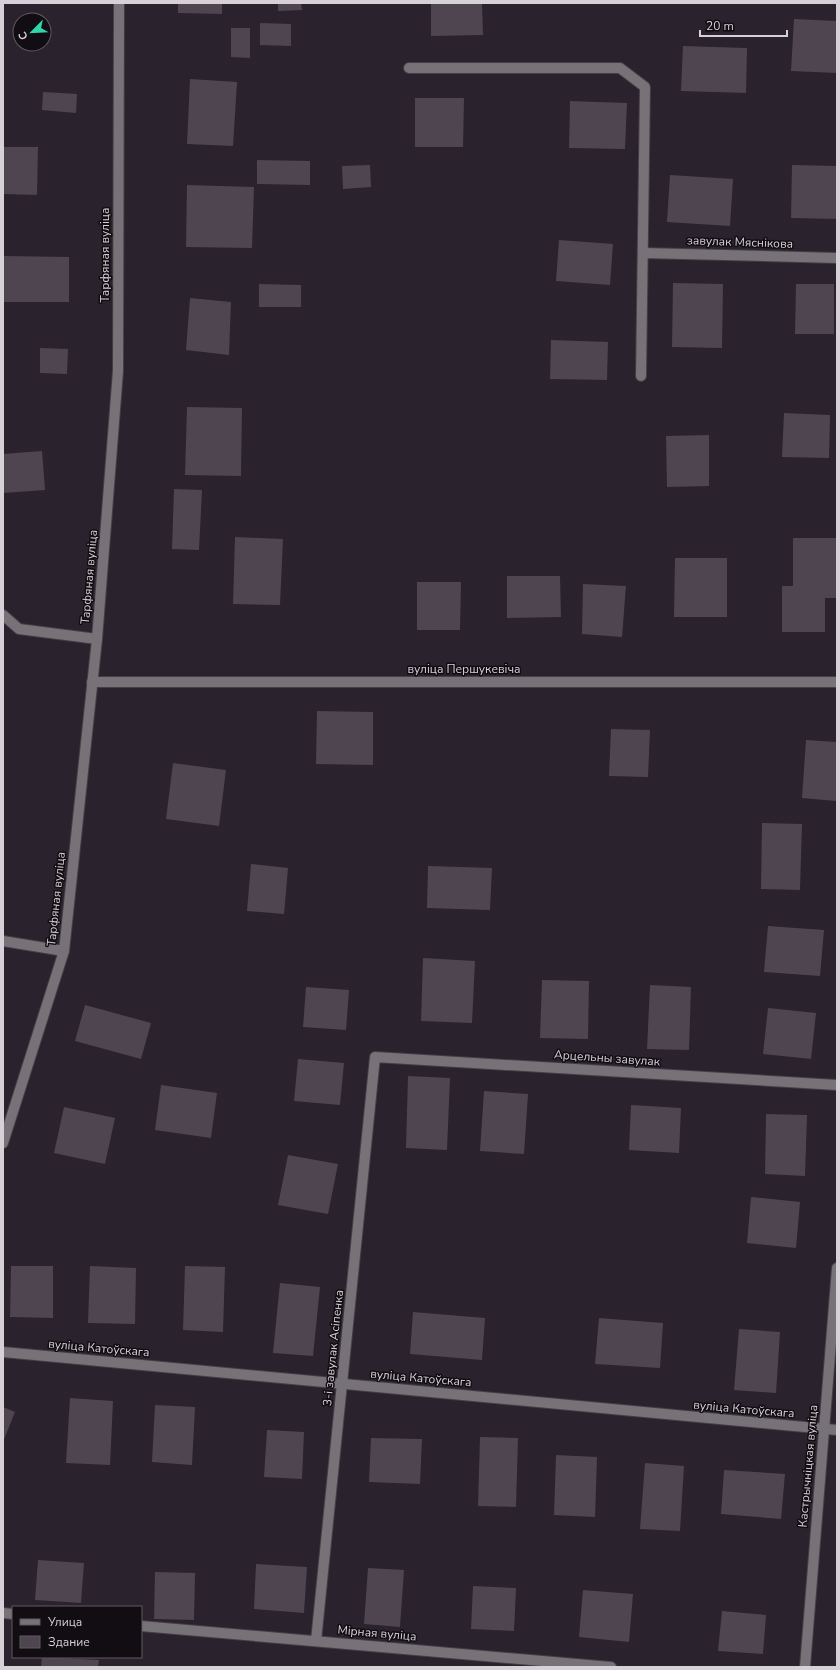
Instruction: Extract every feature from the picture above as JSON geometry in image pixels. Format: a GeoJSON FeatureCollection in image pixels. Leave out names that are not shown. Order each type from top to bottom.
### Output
{"type":"FeatureCollection","features":[{"type":"Feature","properties":{"kind":"street","name":"Тарфяная вуліца"},"geometry":{"type":"LineString","coordinates":[[3,1143],[64,951],[97,639],[118,371],[119,3]]}},
{"type":"Feature","properties":{"kind":"street"},"geometry":{"type":"LineString","coordinates":[[409,68],[620,68],[645,88],[641,376]]}},
{"type":"Feature","properties":{"kind":"street","name":"завулак Мяснікова"},"geometry":{"type":"LineString","coordinates":[[643,252],[837,258]]}},
{"type":"Feature","properties":{"kind":"street"},"geometry":{"type":"LineString","coordinates":[[3,615],[19,629],[97,639]]}},
{"type":"Feature","properties":{"kind":"street","name":"вуліца Першукевіча"},"geometry":{"type":"LineString","coordinates":[[92,682],[837,682]]}},
{"type":"Feature","properties":{"kind":"street"},"geometry":{"type":"LineString","coordinates":[[3,941],[64,951]]}},
{"type":"Feature","properties":{"kind":"street","name":"Арцельны завулак"},"geometry":{"type":"LineString","coordinates":[[375,1057],[837,1086]]}},
{"type":"Feature","properties":{"kind":"street","name":"3-і завулак Асіпенка"},"geometry":{"type":"LineString","coordinates":[[316,1641],[375,1057]]}},
{"type":"Feature","properties":{"kind":"street","name":"Кастрычніцкая вуліца"},"geometry":{"type":"LineString","coordinates":[[805,1667],[837,1268]]}},
{"type":"Feature","properties":{"kind":"street","name":"вуліца Катоўскага"},"geometry":{"type":"LineString","coordinates":[[3,1352],[837,1430]]}},
{"type":"Feature","properties":{"kind":"street","name":"Мірная вуліца"},"geometry":{"type":"LineString","coordinates":[[142,1626],[316,1641],[501,1662],[611,1667]]}},
{"type":"Feature","properties":{"kind":"building"},"geometry":{"type":"Polygon","coordinates":[[[178,3],[222,3],[222,14],[178,13],[178,3]]]}},
{"type":"Feature","properties":{"kind":"building"},"geometry":{"type":"Polygon","coordinates":[[[278,3],[301,3],[302,10],[278,11],[278,3]]]}},
{"type":"Feature","properties":{"kind":"building"},"geometry":{"type":"Polygon","coordinates":[[[431,3],[482,3],[483,35],[431,36],[431,3]]]}},
{"type":"Feature","properties":{"kind":"building"},"geometry":{"type":"Polygon","coordinates":[[[794,19],[837,21],[837,73],[791,71],[794,19]]]}},
{"type":"Feature","properties":{"kind":"building"},"geometry":{"type":"Polygon","coordinates":[[[260,23],[291,24],[291,46],[260,45],[260,23]]]}},
{"type":"Feature","properties":{"kind":"building"},"geometry":{"type":"Polygon","coordinates":[[[231,28],[250,28],[250,58],[231,57],[231,28]]]}},
{"type":"Feature","properties":{"kind":"building"},"geometry":{"type":"Polygon","coordinates":[[[683,46],[747,48],[746,93],[681,91],[683,46]]]}},
{"type":"Feature","properties":{"kind":"building"},"geometry":{"type":"Polygon","coordinates":[[[190,79],[237,82],[233,146],[187,144],[190,79]]]}},
{"type":"Feature","properties":{"kind":"building"},"geometry":{"type":"Polygon","coordinates":[[[43,92],[77,94],[76,113],[42,110],[43,92]]]}},
{"type":"Feature","properties":{"kind":"building"},"geometry":{"type":"Polygon","coordinates":[[[415,98],[464,98],[463,147],[415,147],[415,98]]]}},
{"type":"Feature","properties":{"kind":"building"},"geometry":{"type":"Polygon","coordinates":[[[570,101],[627,103],[625,149],[569,148],[570,101]]]}},
{"type":"Feature","properties":{"kind":"building"},"geometry":{"type":"Polygon","coordinates":[[[3,147],[38,147],[37,195],[3,194],[3,147]]]}},
{"type":"Feature","properties":{"kind":"building"},"geometry":{"type":"Polygon","coordinates":[[[257,160],[310,161],[310,185],[257,184],[257,160]]]}},
{"type":"Feature","properties":{"kind":"building"},"geometry":{"type":"Polygon","coordinates":[[[370,165],[371,187],[343,189],[342,166],[370,165]]]}},
{"type":"Feature","properties":{"kind":"building"},"geometry":{"type":"Polygon","coordinates":[[[792,165],[837,166],[837,219],[791,218],[792,165]]]}},
{"type":"Feature","properties":{"kind":"building"},"geometry":{"type":"Polygon","coordinates":[[[670,175],[733,179],[730,226],[667,222],[670,175]]]}},
{"type":"Feature","properties":{"kind":"building"},"geometry":{"type":"Polygon","coordinates":[[[187,185],[254,187],[252,248],[186,247],[187,185]]]}},
{"type":"Feature","properties":{"kind":"building"},"geometry":{"type":"Polygon","coordinates":[[[559,240],[613,244],[610,285],[556,281],[559,240]]]}},
{"type":"Feature","properties":{"kind":"building"},"geometry":{"type":"Polygon","coordinates":[[[3,256],[69,257],[69,302],[3,302],[3,256]]]}},
{"type":"Feature","properties":{"kind":"building"},"geometry":{"type":"Polygon","coordinates":[[[673,283],[723,284],[722,348],[672,347],[673,283]]]}},
{"type":"Feature","properties":{"kind":"building"},"geometry":{"type":"Polygon","coordinates":[[[259,284],[301,285],[301,307],[259,307],[259,284]]]}},
{"type":"Feature","properties":{"kind":"building"},"geometry":{"type":"Polygon","coordinates":[[[796,284],[834,284],[834,334],[795,334],[796,284]]]}},
{"type":"Feature","properties":{"kind":"building"},"geometry":{"type":"Polygon","coordinates":[[[190,298],[231,302],[229,355],[186,350],[190,298]]]}},
{"type":"Feature","properties":{"kind":"building"},"geometry":{"type":"Polygon","coordinates":[[[551,340],[608,342],[607,380],[550,379],[551,340]]]}},
{"type":"Feature","properties":{"kind":"building"},"geometry":{"type":"Polygon","coordinates":[[[40,348],[68,349],[67,374],[40,373],[40,348]]]}},
{"type":"Feature","properties":{"kind":"building"},"geometry":{"type":"Polygon","coordinates":[[[187,407],[242,408],[241,476],[185,475],[187,407]]]}},
{"type":"Feature","properties":{"kind":"building"},"geometry":{"type":"Polygon","coordinates":[[[784,413],[830,415],[829,458],[782,457],[784,413]]]}},
{"type":"Feature","properties":{"kind":"building"},"geometry":{"type":"Polygon","coordinates":[[[709,435],[709,486],[667,487],[666,436],[709,435]]]}},
{"type":"Feature","properties":{"kind":"building"},"geometry":{"type":"Polygon","coordinates":[[[42,451],[45,490],[3,493],[3,454],[42,451]]]}},
{"type":"Feature","properties":{"kind":"building"},"geometry":{"type":"Polygon","coordinates":[[[174,489],[202,490],[199,550],[172,549],[174,489]]]}},
{"type":"Feature","properties":{"kind":"building"},"geometry":{"type":"Polygon","coordinates":[[[235,537],[283,539],[280,605],[233,604],[235,537]]]}},
{"type":"Feature","properties":{"kind":"building"},"geometry":{"type":"Polygon","coordinates":[[[793,538],[837,538],[837,598],[825,598],[825,632],[782,632],[782,586],[793,586],[793,538]]]}},
{"type":"Feature","properties":{"kind":"building"},"geometry":{"type":"Polygon","coordinates":[[[675,558],[727,558],[727,617],[674,617],[675,558]]]}},
{"type":"Feature","properties":{"kind":"building"},"geometry":{"type":"Polygon","coordinates":[[[507,576],[560,576],[561,617],[507,618],[507,576]]]}},
{"type":"Feature","properties":{"kind":"building"},"geometry":{"type":"Polygon","coordinates":[[[417,582],[461,582],[460,630],[417,630],[417,582]]]}},
{"type":"Feature","properties":{"kind":"building"},"geometry":{"type":"Polygon","coordinates":[[[583,584],[626,586],[622,637],[582,634],[583,584]]]}},
{"type":"Feature","properties":{"kind":"building"},"geometry":{"type":"Polygon","coordinates":[[[317,711],[373,712],[373,765],[316,764],[317,711]]]}},
{"type":"Feature","properties":{"kind":"building"},"geometry":{"type":"Polygon","coordinates":[[[611,729],[650,730],[648,777],[609,776],[611,729]]]}},
{"type":"Feature","properties":{"kind":"building"},"geometry":{"type":"Polygon","coordinates":[[[806,740],[837,742],[836,801],[802,798],[806,740]]]}},
{"type":"Feature","properties":{"kind":"building"},"geometry":{"type":"Polygon","coordinates":[[[173,763],[226,770],[219,826],[166,819],[173,763]]]}},
{"type":"Feature","properties":{"kind":"building"},"geometry":{"type":"Polygon","coordinates":[[[762,823],[802,824],[800,890],[761,889],[762,823]]]}},
{"type":"Feature","properties":{"kind":"building"},"geometry":{"type":"Polygon","coordinates":[[[251,864],[288,868],[284,914],[247,911],[251,864]]]}},
{"type":"Feature","properties":{"kind":"building"},"geometry":{"type":"Polygon","coordinates":[[[428,866],[492,868],[490,910],[427,908],[428,866]]]}},
{"type":"Feature","properties":{"kind":"building"},"geometry":{"type":"Polygon","coordinates":[[[768,926],[824,930],[820,976],[764,972],[768,926]]]}},
{"type":"Feature","properties":{"kind":"building"},"geometry":{"type":"Polygon","coordinates":[[[423,958],[475,961],[472,1023],[421,1021],[423,958]]]}},
{"type":"Feature","properties":{"kind":"building"},"geometry":{"type":"Polygon","coordinates":[[[542,980],[589,981],[588,1039],[540,1038],[542,980]]]}},
{"type":"Feature","properties":{"kind":"building"},"geometry":{"type":"Polygon","coordinates":[[[650,985],[691,987],[689,1050],[647,1049],[650,985]]]}},
{"type":"Feature","properties":{"kind":"building"},"geometry":{"type":"Polygon","coordinates":[[[306,987],[349,990],[346,1030],[303,1027],[306,987]]]}},
{"type":"Feature","properties":{"kind":"building"},"geometry":{"type":"Polygon","coordinates":[[[85,1005],[151,1023],[141,1059],[75,1041],[85,1005]]]}},
{"type":"Feature","properties":{"kind":"building"},"geometry":{"type":"Polygon","coordinates":[[[768,1008],[816,1013],[811,1059],[763,1054],[768,1008]]]}},
{"type":"Feature","properties":{"kind":"building"},"geometry":{"type":"Polygon","coordinates":[[[298,1059],[344,1063],[340,1105],[294,1101],[298,1059]]]}},
{"type":"Feature","properties":{"kind":"building"},"geometry":{"type":"Polygon","coordinates":[[[408,1076],[450,1078],[447,1150],[406,1148],[408,1076]]]}},
{"type":"Feature","properties":{"kind":"building"},"geometry":{"type":"Polygon","coordinates":[[[161,1085],[217,1093],[211,1138],[155,1130],[161,1085]]]}},
{"type":"Feature","properties":{"kind":"building"},"geometry":{"type":"Polygon","coordinates":[[[484,1091],[528,1094],[524,1154],[480,1151],[484,1091]]]}},
{"type":"Feature","properties":{"kind":"building"},"geometry":{"type":"Polygon","coordinates":[[[631,1105],[681,1108],[679,1153],[629,1150],[631,1105]]]}},
{"type":"Feature","properties":{"kind":"building"},"geometry":{"type":"Polygon","coordinates":[[[64,1107],[115,1118],[105,1164],[54,1153],[64,1107]]]}},
{"type":"Feature","properties":{"kind":"building"},"geometry":{"type":"Polygon","coordinates":[[[766,1114],[807,1115],[805,1176],[765,1174],[766,1114]]]}},
{"type":"Feature","properties":{"kind":"building"},"geometry":{"type":"Polygon","coordinates":[[[288,1155],[338,1164],[328,1214],[278,1205],[288,1155]]]}},
{"type":"Feature","properties":{"kind":"building"},"geometry":{"type":"Polygon","coordinates":[[[751,1197],[800,1202],[796,1248],[747,1243],[751,1197]]]}},
{"type":"Feature","properties":{"kind":"building"},"geometry":{"type":"Polygon","coordinates":[[[11,1266],[53,1266],[53,1318],[10,1317],[11,1266]]]}},
{"type":"Feature","properties":{"kind":"building"},"geometry":{"type":"Polygon","coordinates":[[[90,1266],[136,1268],[135,1324],[88,1323],[90,1266]]]}},
{"type":"Feature","properties":{"kind":"building"},"geometry":{"type":"Polygon","coordinates":[[[185,1266],[225,1267],[223,1332],[183,1330],[185,1266]]]}},
{"type":"Feature","properties":{"kind":"building"},"geometry":{"type":"Polygon","coordinates":[[[280,1283],[320,1287],[313,1356],[273,1353],[280,1283]]]}},
{"type":"Feature","properties":{"kind":"building"},"geometry":{"type":"Polygon","coordinates":[[[413,1312],[485,1318],[482,1360],[410,1354],[413,1312]]]}},
{"type":"Feature","properties":{"kind":"building"},"geometry":{"type":"Polygon","coordinates":[[[599,1318],[663,1323],[660,1368],[595,1364],[599,1318]]]}},
{"type":"Feature","properties":{"kind":"building"},"geometry":{"type":"Polygon","coordinates":[[[739,1329],[780,1332],[776,1393],[734,1390],[739,1329]]]}},
{"type":"Feature","properties":{"kind":"building"},"geometry":{"type":"Polygon","coordinates":[[[70,1398],[113,1401],[110,1465],[66,1463],[70,1398]]]}},
{"type":"Feature","properties":{"kind":"building"},"geometry":{"type":"Polygon","coordinates":[[[155,1405],[195,1407],[192,1465],[152,1462],[155,1405]]]}},
{"type":"Feature","properties":{"kind":"building"},"geometry":{"type":"Polygon","coordinates":[[[3,1407],[15,1412],[3,1442],[3,1407]]]}},
{"type":"Feature","properties":{"kind":"building"},"geometry":{"type":"Polygon","coordinates":[[[267,1430],[304,1432],[302,1479],[264,1477],[267,1430]]]}},
{"type":"Feature","properties":{"kind":"building"},"geometry":{"type":"Polygon","coordinates":[[[480,1437],[518,1438],[516,1507],[478,1506],[480,1437]]]}},
{"type":"Feature","properties":{"kind":"building"},"geometry":{"type":"Polygon","coordinates":[[[371,1438],[422,1439],[420,1484],[369,1482],[371,1438]]]}},
{"type":"Feature","properties":{"kind":"building"},"geometry":{"type":"Polygon","coordinates":[[[556,1455],[597,1457],[595,1517],[554,1515],[556,1455]]]}},
{"type":"Feature","properties":{"kind":"building"},"geometry":{"type":"Polygon","coordinates":[[[645,1463],[684,1466],[680,1531],[640,1529],[645,1463]]]}},
{"type":"Feature","properties":{"kind":"building"},"geometry":{"type":"Polygon","coordinates":[[[724,1470],[785,1474],[781,1519],[721,1514],[724,1470]]]}},
{"type":"Feature","properties":{"kind":"building"},"geometry":{"type":"Polygon","coordinates":[[[38,1560],[84,1563],[81,1603],[35,1600],[38,1560]]]}},
{"type":"Feature","properties":{"kind":"building"},"geometry":{"type":"Polygon","coordinates":[[[256,1564],[307,1567],[304,1613],[254,1609],[256,1564]]]}},
{"type":"Feature","properties":{"kind":"building"},"geometry":{"type":"Polygon","coordinates":[[[368,1568],[404,1570],[400,1627],[364,1624],[368,1568]]]}},
{"type":"Feature","properties":{"kind":"building"},"geometry":{"type":"Polygon","coordinates":[[[155,1572],[195,1573],[194,1620],[154,1619],[155,1572]]]}},
{"type":"Feature","properties":{"kind":"building"},"geometry":{"type":"Polygon","coordinates":[[[473,1586],[516,1588],[514,1631],[471,1629],[473,1586]]]}},
{"type":"Feature","properties":{"kind":"building"},"geometry":{"type":"Polygon","coordinates":[[[583,1590],[633,1594],[629,1642],[579,1637],[583,1590]]]}},
{"type":"Feature","properties":{"kind":"building"},"geometry":{"type":"Polygon","coordinates":[[[722,1611],[766,1615],[763,1654],[718,1651],[722,1611]]]}},
{"type":"Feature","properties":{"kind":"building"},"geometry":{"type":"Polygon","coordinates":[[[42,1658],[99,1660],[98,1667],[41,1667],[42,1658]]]}}]}
